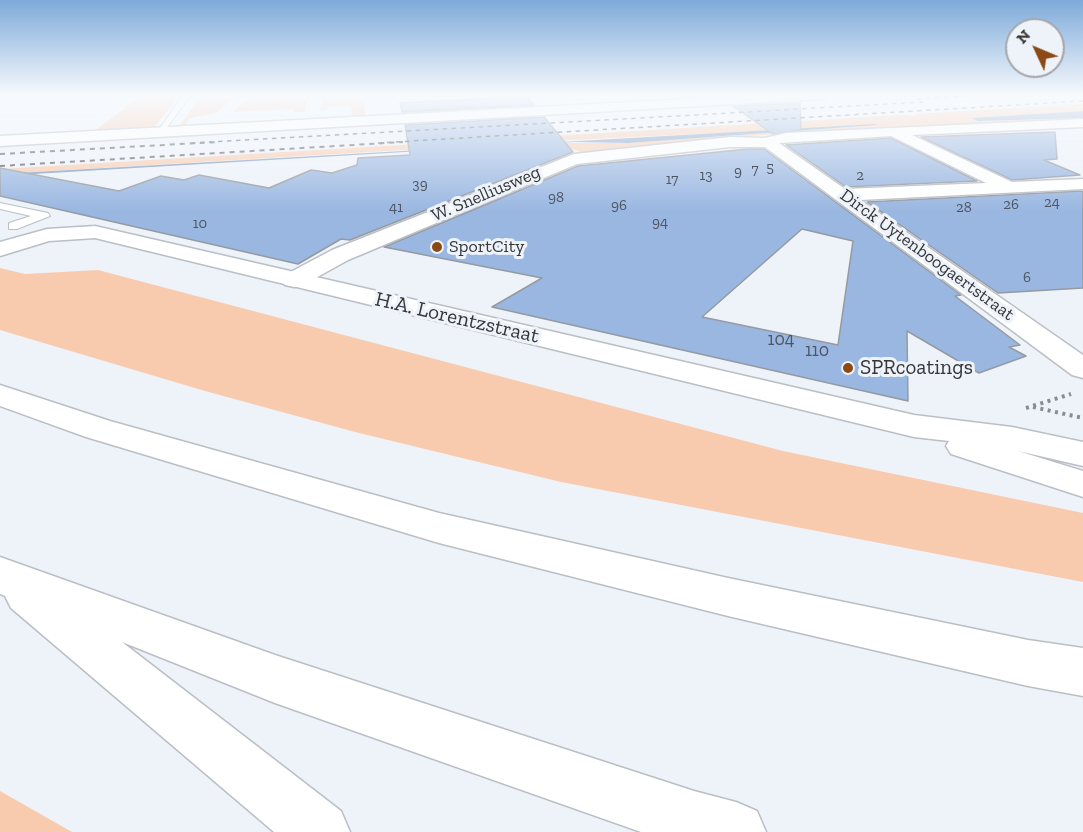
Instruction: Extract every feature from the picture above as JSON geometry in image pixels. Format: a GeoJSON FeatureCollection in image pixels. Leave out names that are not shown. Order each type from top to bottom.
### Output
{"type":"FeatureCollection","features":[{"type":"Feature","properties":{"kind":"main road"},"geometry":{"type":"LineString","coordinates":[[0,141],[127,134]]}},
{"type":"Feature","properties":{"kind":"main road","name":"W. Snelliusweg"},"geometry":{"type":"LineString","coordinates":[[294,280],[340,255],[574,159],[730,142],[769,143],[771,140],[786,137],[855,134]]}},
{"type":"Feature","properties":{"kind":"main road"},"geometry":{"type":"LineString","coordinates":[[898,134],[1009,188]]}},
{"type":"Feature","properties":{"kind":"main road","name":"Dirck Uytenboogaertstraat"},"geometry":{"type":"LineString","coordinates":[[769,143],[845,195],[1083,369]]}},
{"type":"Feature","properties":{"kind":"main road"},"geometry":{"type":"LineString","coordinates":[[845,195],[1083,184]]}},
{"type":"Feature","properties":{"kind":"main road","name":"H.A. Lorentzstraat"},"geometry":{"type":"LineString","coordinates":[[0,249],[47,235],[95,232],[914,426],[1012,438],[1083,454]]}},
{"type":"Feature","properties":{"kind":"main road"},"geometry":{"type":"LineString","coordinates":[[0,395],[98,429],[439,528],[728,597],[1028,663],[1083,672]]}},
{"type":"Feature","properties":{"kind":"main road","name":"H.A. Lorentzstraat"},"geometry":{"type":"LineString","coordinates":[[914,426],[985,455],[1083,484]]}},
{"type":"Feature","properties":{"kind":"main road"},"geometry":{"type":"LineString","coordinates":[[3,576],[320,832]]}},
{"type":"Feature","properties":{"kind":"main road"},"geometry":{"type":"LineString","coordinates":[[3,576],[275,680],[694,821],[736,832]]}},
{"type":"Feature","properties":{"kind":"lane"},"geometry":{"type":"LineString","coordinates":[[0,206],[44,216],[13,226]]}},
{"type":"Feature","properties":{"kind":"lane"},"geometry":{"type":"LineString","coordinates":[[0,223],[47,235]]}},
{"type":"Feature","properties":{"kind":"path"},"geometry":{"type":"LineString","coordinates":[[1032,407],[1083,418]]}},
{"type":"Feature","properties":{"kind":"shaded area"},"geometry":{"type":"Polygon","coordinates":[[[586,134],[698,134],[0,174],[0,169],[586,134]]]}},
{"type":"Feature","properties":{"kind":"shaded area"},"geometry":{"type":"Polygon","coordinates":[[[755,134],[788,134],[581,152],[555,143],[628,143],[755,134]]]}},
{"type":"Feature","properties":{"kind":"shaded area"},"geometry":{"type":"Polygon","coordinates":[[[0,268],[25,274],[98,270],[783,451],[1083,513],[1083,582],[561,482],[355,432],[205,391],[0,330],[0,268]]]}},
{"type":"Feature","properties":{"kind":"shaded area"},"geometry":{"type":"Polygon","coordinates":[[[0,791],[72,832],[0,832],[0,791]]]}},
{"type":"Feature","properties":{"kind":"water"},"geometry":{"type":"Polygon","coordinates":[[[703,134],[755,134],[628,143],[574,142],[0,176],[0,174],[703,134]]]}},
{"type":"Feature","properties":{"kind":"building"},"geometry":{"type":"Polygon","coordinates":[[[406,134],[558,134],[573,152],[350,240],[341,239],[298,264],[0,196],[0,168],[119,191],[161,176],[184,180],[199,175],[269,188],[311,170],[332,173],[357,165],[358,158],[410,155],[406,134]]]}},
{"type":"Feature","properties":{"kind":"building"},"geometry":{"type":"Polygon","coordinates":[[[1055,134],[1057,159],[1044,160],[1080,175],[1012,180],[921,137],[1055,134]]]}},
{"type":"Feature","properties":{"kind":"building"},"geometry":{"type":"Polygon","coordinates":[[[891,138],[977,181],[846,187],[786,145],[891,138]]]}},
{"type":"Feature","properties":{"kind":"building"},"geometry":{"type":"Polygon","coordinates":[[[764,149],[961,295],[955,296],[1020,345],[1009,347],[1026,356],[979,373],[907,331],[908,401],[492,307],[542,278],[384,247],[578,166],[764,149]],[[802,229],[702,317],[838,345],[853,241],[802,229]]]}},
{"type":"Feature","properties":{"kind":"building"},"geometry":{"type":"Polygon","coordinates":[[[1083,192],[1083,288],[998,293],[867,202],[1083,192]]]}},
{"type":"Feature","properties":{"kind":"railway"},"geometry":{"type":"LineString","coordinates":[[191,143],[355,134]]}},
{"type":"Feature","properties":{"kind":"railway"},"geometry":{"type":"LineString","coordinates":[[378,143],[532,134]]}},
{"type":"Feature","properties":{"kind":"railway"},"geometry":{"type":"LineString","coordinates":[[0,154],[217,142]]}},
{"type":"Feature","properties":{"kind":"railway"},"geometry":{"type":"LineString","coordinates":[[0,166],[403,142]]}},
{"type":"Feature","properties":{"kind":"place","name":"SportCity"},"geometry":{"type":"Point","coordinates":[437,247]}},
{"type":"Feature","properties":{"kind":"place","name":"SPRcoatings"},"geometry":{"type":"Point","coordinates":[848,368]}}]}
